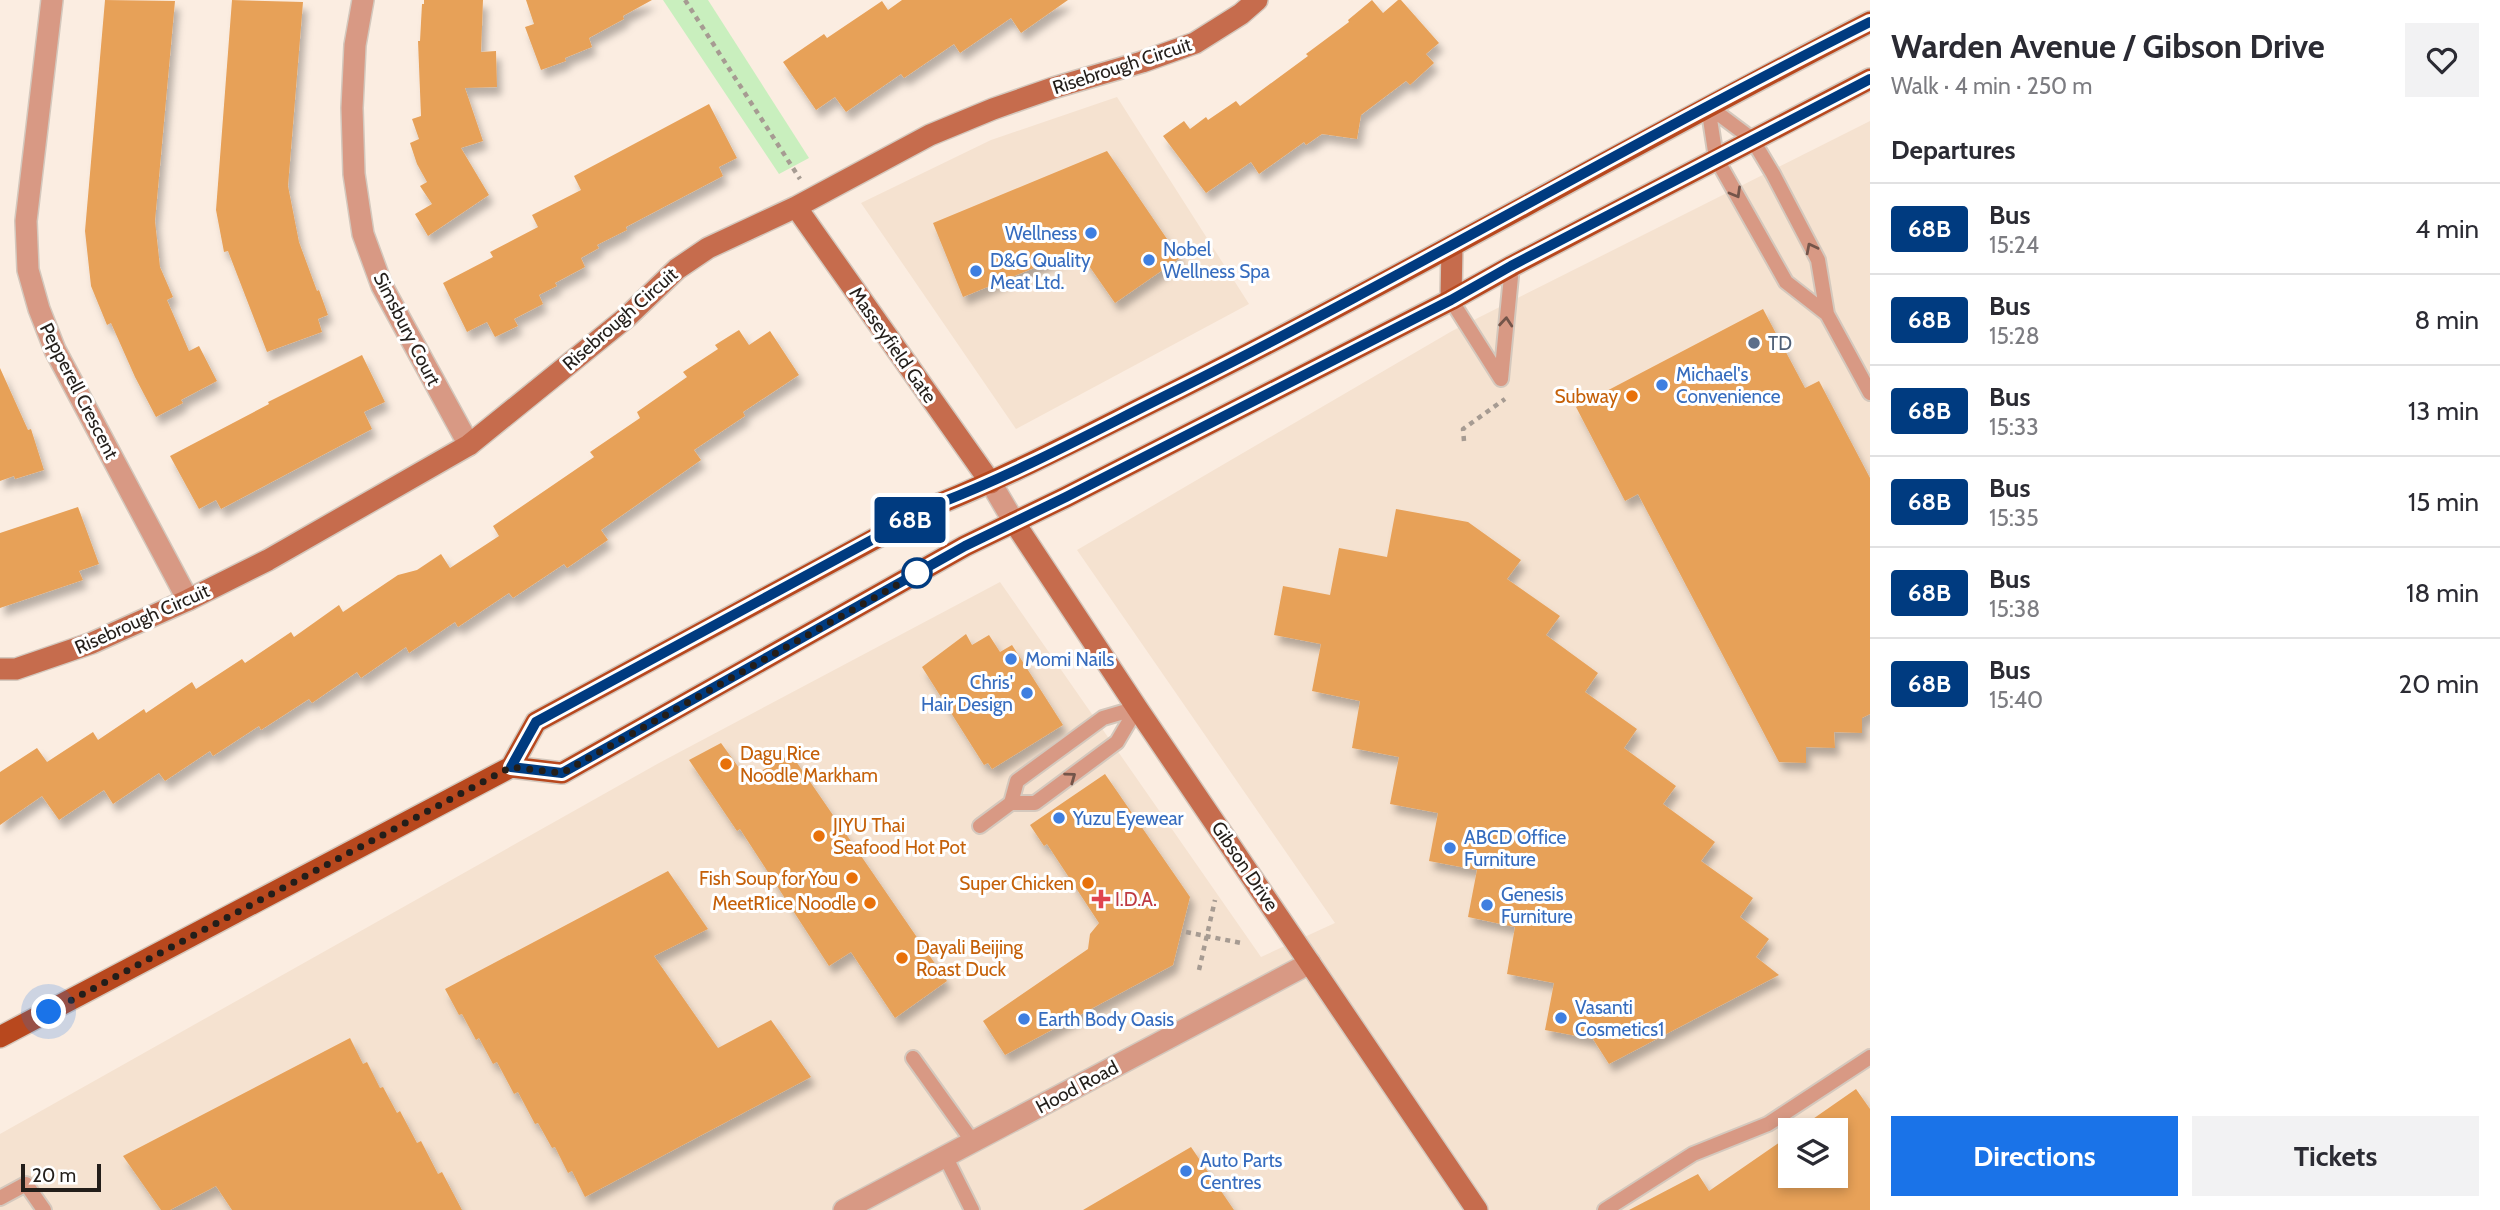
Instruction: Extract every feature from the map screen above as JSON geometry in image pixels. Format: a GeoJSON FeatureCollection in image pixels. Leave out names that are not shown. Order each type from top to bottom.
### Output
{"type":"FeatureCollection","features":[{"type":"Feature","properties":{"kind":"main road"},"geometry":{"type":"LineString","coordinates":[[0,1037],[511,767],[536,722],[940,503],[991,483],[1237,360],[1708,106],[1870,22]]}},
{"type":"Feature","properties":{"kind":"main road"},"geometry":{"type":"LineString","coordinates":[[511,767],[562,773],[965,546],[1451,300],[1870,79]]}},
{"type":"Feature","properties":{"kind":"street","name":"Pepperell Crescent"},"geometry":{"type":"LineString","coordinates":[[52,0],[26,221],[28,270],[55,350],[188,600]]}},
{"type":"Feature","properties":{"kind":"street","name":"Simsbury Court"},"geometry":{"type":"LineString","coordinates":[[363,0],[355,45],[352,108],[354,174],[363,234],[382,286],[469,445]]}},
{"type":"Feature","properties":{"kind":"street","name":"Risebrough Circuit"},"geometry":{"type":"LineString","coordinates":[[0,669],[16,669],[92,643],[188,600],[268,560],[469,445],[627,317],[677,269],[708,248],[804,202],[930,135],[1053,88],[1142,62],[1195,43],[1241,14],[1257,0]]}},
{"type":"Feature","properties":{"kind":"street","name":"Masseyfield Gate"},"geometry":{"type":"LineString","coordinates":[[804,202],[991,483]]}},
{"type":"Feature","properties":{"kind":"street"},"geometry":{"type":"LineString","coordinates":[[1451,300],[1452,246]]}},
{"type":"Feature","properties":{"kind":"street"},"geometry":{"type":"LineString","coordinates":[[991,483],[1014,522]]}},
{"type":"Feature","properties":{"kind":"street","name":"Gibson Drive"},"geometry":{"type":"LineString","coordinates":[[1014,522],[1477,1210]]}},
{"type":"Feature","properties":{"kind":"street","name":"Hood Road"},"geometry":{"type":"LineString","coordinates":[[844,1210],[1310,963]]}},
{"type":"Feature","properties":{"kind":"lane"},"geometry":{"type":"LineString","coordinates":[[1708,106],[1752,139],[1773,174],[1818,260],[1827,314],[1870,393]]}},
{"type":"Feature","properties":{"kind":"lane"},"geometry":{"type":"LineString","coordinates":[[1708,106],[1716,158],[1786,282],[1827,314]]}},
{"type":"Feature","properties":{"kind":"lane"},"geometry":{"type":"LineString","coordinates":[[1451,300],[1501,379],[1511,266]]}},
{"type":"Feature","properties":{"kind":"lane"},"geometry":{"type":"LineString","coordinates":[[1011,803],[1017,781],[1103,718],[1137,708]]}},
{"type":"Feature","properties":{"kind":"lane"},"geometry":{"type":"LineString","coordinates":[[980,826],[1011,803],[1035,803],[1117,743],[1137,708]]}},
{"type":"Feature","properties":{"kind":"lane"},"geometry":{"type":"LineString","coordinates":[[1605,1210],[1693,1154],[1768,1124],[1870,1057]]}},
{"type":"Feature","properties":{"kind":"lane"},"geometry":{"type":"LineString","coordinates":[[913,1058],[973,1142]]}},
{"type":"Feature","properties":{"kind":"lane"},"geometry":{"type":"LineString","coordinates":[[945,1156],[972,1210]]}},
{"type":"Feature","properties":{"kind":"lane"},"geometry":{"type":"LineString","coordinates":[[0,1198],[26,1184],[44,1210]]}},
{"type":"Feature","properties":{"kind":"path"},"geometry":{"type":"LineString","coordinates":[[684,0],[804,202]]}},
{"type":"Feature","properties":{"kind":"path"},"geometry":{"type":"LineString","coordinates":[[1464,441],[1463,429],[1511,395]]}},
{"type":"Feature","properties":{"kind":"path"},"geometry":{"type":"LineString","coordinates":[[1199,970],[1215,900]]}},
{"type":"Feature","properties":{"kind":"path"},"geometry":{"type":"LineString","coordinates":[[1186,932],[1241,943]]}},
{"type":"Feature","properties":{"kind":"shaded area"},"geometry":{"type":"Polygon","coordinates":[[[1117,97],[1249,304],[1016,429],[861,203],[991,140],[1117,97]]]}},
{"type":"Feature","properties":{"kind":"shaded area"},"geometry":{"type":"Polygon","coordinates":[[[1870,121],[1870,1210],[0,1210],[0,1134],[659,763],[1000,582],[1261,957],[1335,923],[1077,550],[1452,331],[1870,121]]]}},
{"type":"Feature","properties":{"kind":"green space"},"geometry":{"type":"Polygon","coordinates":[[[663,0],[708,0],[809,158],[779,174],[663,0]]]}},
{"type":"Feature","properties":{"kind":"building"},"geometry":{"type":"Polygon","coordinates":[[[105,0],[175,1],[155,221],[160,267],[173,297],[167,300],[189,351],[199,346],[217,381],[156,417],[111,323],[107,325],[91,286],[85,231],[105,0]]]}},
{"type":"Feature","properties":{"kind":"building"},"geometry":{"type":"Polygon","coordinates":[[[232,0],[303,2],[288,186],[299,242],[328,315],[318,319],[322,332],[267,352],[228,251],[224,252],[216,210],[232,0]]]}},
{"type":"Feature","properties":{"kind":"building"},"geometry":{"type":"Polygon","coordinates":[[[424,0],[483,0],[481,52],[496,51],[497,87],[465,88],[483,141],[461,148],[489,195],[428,236],[415,214],[432,204],[420,186],[427,182],[410,143],[419,139],[412,119],[421,116],[418,41],[424,0]]]}},
{"type":"Feature","properties":{"kind":"building"},"geometry":{"type":"Polygon","coordinates":[[[526,0],[652,0],[589,38],[592,47],[541,70],[525,27],[534,24],[526,0]]]}},
{"type":"Feature","properties":{"kind":"building"},"geometry":{"type":"Polygon","coordinates":[[[902,0],[1068,0],[1021,33],[1011,18],[960,53],[954,44],[904,78],[901,74],[846,112],[835,97],[816,110],[783,62],[824,34],[827,38],[882,1],[888,10],[902,0]]]}},
{"type":"Feature","properties":{"kind":"building"},"geometry":{"type":"Polygon","coordinates":[[[1372,0],[1383,13],[1401,0],[1439,43],[1426,54],[1434,63],[1410,85],[1406,81],[1361,115],[1357,139],[1322,134],[1306,145],[1304,142],[1259,174],[1251,162],[1206,193],[1163,136],[1184,121],[1190,129],[1236,101],[1240,106],[1308,56],[1306,54],[1349,22],[1348,20],[1372,0]]]}},
{"type":"Feature","properties":{"kind":"building"},"geometry":{"type":"Polygon","coordinates":[[[709,104],[737,158],[719,167],[723,176],[597,245],[599,248],[581,258],[585,267],[539,295],[543,304],[514,319],[518,326],[495,337],[487,322],[467,332],[443,283],[493,257],[490,252],[538,227],[532,215],[581,190],[574,176],[709,104]]]}},
{"type":"Feature","properties":{"kind":"building"},"geometry":{"type":"Polygon","coordinates":[[[1107,151],[1180,258],[1115,303],[1078,250],[963,297],[933,223],[1107,151]]]}},
{"type":"Feature","properties":{"kind":"building"},"geometry":{"type":"Polygon","coordinates":[[[1763,309],[1805,388],[1819,381],[1870,478],[1870,714],[1862,718],[1862,733],[1834,732],[1835,748],[1806,747],[1806,763],[1779,762],[1638,494],[1625,501],[1576,407],[1763,309]]]}},
{"type":"Feature","properties":{"kind":"building"},"geometry":{"type":"Polygon","coordinates":[[[739,330],[749,345],[770,331],[799,375],[743,412],[745,416],[694,450],[701,460],[601,530],[608,540],[567,568],[564,564],[513,598],[509,593],[458,627],[455,622],[409,653],[406,647],[361,678],[357,672],[312,703],[309,699],[261,730],[259,726],[213,756],[210,751],[165,781],[159,773],[113,804],[104,790],[59,820],[42,796],[0,825],[0,772],[37,748],[47,762],[93,732],[98,740],[144,709],[146,713],[192,682],[196,689],[242,659],[245,663],[291,632],[294,637],[339,605],[343,612],[398,575],[417,570],[441,554],[450,568],[499,536],[493,526],[594,457],[590,452],[640,418],[637,412],[687,377],[683,372],[718,349],[715,345],[739,330]]]}},
{"type":"Feature","properties":{"kind":"building"},"geometry":{"type":"Polygon","coordinates":[[[362,355],[385,402],[364,412],[372,429],[221,509],[216,500],[199,509],[170,456],[269,404],[268,402],[362,355]]]}},
{"type":"Feature","properties":{"kind":"building"},"geometry":{"type":"Polygon","coordinates":[[[0,368],[28,430],[31,429],[44,470],[0,481],[0,368]]]}},
{"type":"Feature","properties":{"kind":"building"},"geometry":{"type":"Polygon","coordinates":[[[78,507],[99,564],[79,571],[83,580],[0,608],[0,533],[78,507]]]}},
{"type":"Feature","properties":{"kind":"building"},"geometry":{"type":"Polygon","coordinates":[[[1396,509],[1468,522],[1521,560],[1507,579],[1560,616],[1546,635],[1598,673],[1585,692],[1637,729],[1624,748],[1676,786],[1663,804],[1715,842],[1701,861],[1753,898],[1740,917],[1769,939],[1756,957],[1779,975],[1609,1064],[1593,1039],[1545,1030],[1554,983],[1507,974],[1515,927],[1468,917],[1477,870],[1429,861],[1438,813],[1390,804],[1399,757],[1352,748],[1360,701],[1312,691],[1321,644],[1274,635],[1283,586],[1330,595],[1339,548],[1387,557],[1396,509]]]}},
{"type":"Feature","properties":{"kind":"building"},"geometry":{"type":"Polygon","coordinates":[[[966,634],[972,645],[989,635],[1000,652],[1012,645],[1063,725],[992,769],[988,763],[984,765],[922,667],[966,634]]]}},
{"type":"Feature","properties":{"kind":"building"},"geometry":{"type":"Polygon","coordinates":[[[721,743],[747,779],[791,754],[947,981],[895,1018],[851,952],[829,966],[740,829],[737,831],[689,760],[721,743]]]}},
{"type":"Feature","properties":{"kind":"building"},"geometry":{"type":"Polygon","coordinates":[[[1105,774],[1190,897],[1173,965],[1005,1055],[983,1021],[1088,949],[1090,934],[1099,923],[1047,844],[1044,846],[1030,825],[1105,774]]]}},
{"type":"Feature","properties":{"kind":"building"},"geometry":{"type":"Polygon","coordinates":[[[668,871],[708,929],[654,956],[718,1048],[771,1020],[811,1077],[585,1197],[572,1171],[568,1173],[555,1147],[552,1148],[538,1123],[535,1124],[518,1092],[514,1094],[497,1062],[493,1064],[479,1038],[476,1040],[445,989],[668,871]]]}},
{"type":"Feature","properties":{"kind":"building"},"geometry":{"type":"Polygon","coordinates":[[[350,1038],[363,1064],[367,1062],[380,1088],[383,1087],[397,1113],[400,1111],[417,1143],[421,1141],[438,1174],[442,1172],[462,1210],[232,1210],[216,1186],[170,1210],[161,1210],[123,1156],[350,1038]]]}},
{"type":"Feature","properties":{"kind":"building"},"geometry":{"type":"Polygon","coordinates":[[[1856,1089],[1870,1109],[1870,1210],[1629,1210],[1698,1174],[1709,1191],[1778,1143],[1778,1188],[1848,1188],[1848,1118],[1814,1118],[1856,1089]]]}},
{"type":"Feature","properties":{"kind":"building"},"geometry":{"type":"Polygon","coordinates":[[[1191,1147],[1234,1210],[1083,1210],[1191,1147]]]}},
{"type":"Feature","properties":{"kind":"bus line","name":"68B"},"geometry":{"type":"LineString","coordinates":[[1870,22],[1766,75],[1237,360],[991,483],[940,503],[536,722],[511,767],[562,773],[965,546],[1451,300],[1870,79]]}},
{"type":"Feature","properties":{"kind":"place","name":"Wellness"},"geometry":{"type":"Point","coordinates":[1091,233]}},
{"type":"Feature","properties":{"kind":"place","name":"Nobel Wellness Spa"},"geometry":{"type":"Point","coordinates":[1149,260]}},
{"type":"Feature","properties":{"kind":"place","name":"D&G Quality Meat Ltd."},"geometry":{"type":"Point","coordinates":[976,271]}},
{"type":"Feature","properties":{"kind":"place","name":"TD"},"geometry":{"type":"Point","coordinates":[1754,343]}},
{"type":"Feature","properties":{"kind":"place","name":"Michael's Convenience"},"geometry":{"type":"Point","coordinates":[1662,385]}},
{"type":"Feature","properties":{"kind":"place","name":"Subway"},"geometry":{"type":"Point","coordinates":[1632,396]}},
{"type":"Feature","properties":{"kind":"place","name":"Momi Nails"},"geometry":{"type":"Point","coordinates":[1011,659]}},
{"type":"Feature","properties":{"kind":"place","name":"Chris' Hair Design"},"geometry":{"type":"Point","coordinates":[1027,693]}},
{"type":"Feature","properties":{"kind":"place","name":"Dagu Rice Noodle Markham"},"geometry":{"type":"Point","coordinates":[726,764]}},
{"type":"Feature","properties":{"kind":"place","name":"Yuzu Eyewear"},"geometry":{"type":"Point","coordinates":[1059,818]}},
{"type":"Feature","properties":{"kind":"place","name":"JIYU Thai Seafood Hot Pot"},"geometry":{"type":"Point","coordinates":[819,836]}},
{"type":"Feature","properties":{"kind":"place","name":"ABCD Office Furniture"},"geometry":{"type":"Point","coordinates":[1450,848]}},
{"type":"Feature","properties":{"kind":"place","name":"Fish Soup for You"},"geometry":{"type":"Point","coordinates":[852,878]}},
{"type":"Feature","properties":{"kind":"place","name":"Super Chicken"},"geometry":{"type":"Point","coordinates":[1088,883]}},
{"type":"Feature","properties":{"kind":"place","name":"I.D.A."},"geometry":{"type":"Point","coordinates":[1101,899]}},
{"type":"Feature","properties":{"kind":"place","name":"MeetR1ice Noodle"},"geometry":{"type":"Point","coordinates":[870,903]}},
{"type":"Feature","properties":{"kind":"place","name":"Genesis Furniture"},"geometry":{"type":"Point","coordinates":[1487,905]}},
{"type":"Feature","properties":{"kind":"place","name":"Dayali Beijing Roast Duck"},"geometry":{"type":"Point","coordinates":[902,958]}},
{"type":"Feature","properties":{"kind":"place","name":"Vasanti Cosmetics1"},"geometry":{"type":"Point","coordinates":[1561,1018]}},
{"type":"Feature","properties":{"kind":"place","name":"Earth Body Oasis"},"geometry":{"type":"Point","coordinates":[1024,1019]}},
{"type":"Feature","properties":{"kind":"place","name":"Auto Parts Centres"},"geometry":{"type":"Point","coordinates":[1186,1171]}},
{"type":"Feature","properties":{"kind":"route"},"geometry":{"type":"LineString","coordinates":[[49,1012],[511,767],[562,773],[920,572],[917,573]]}}]}
